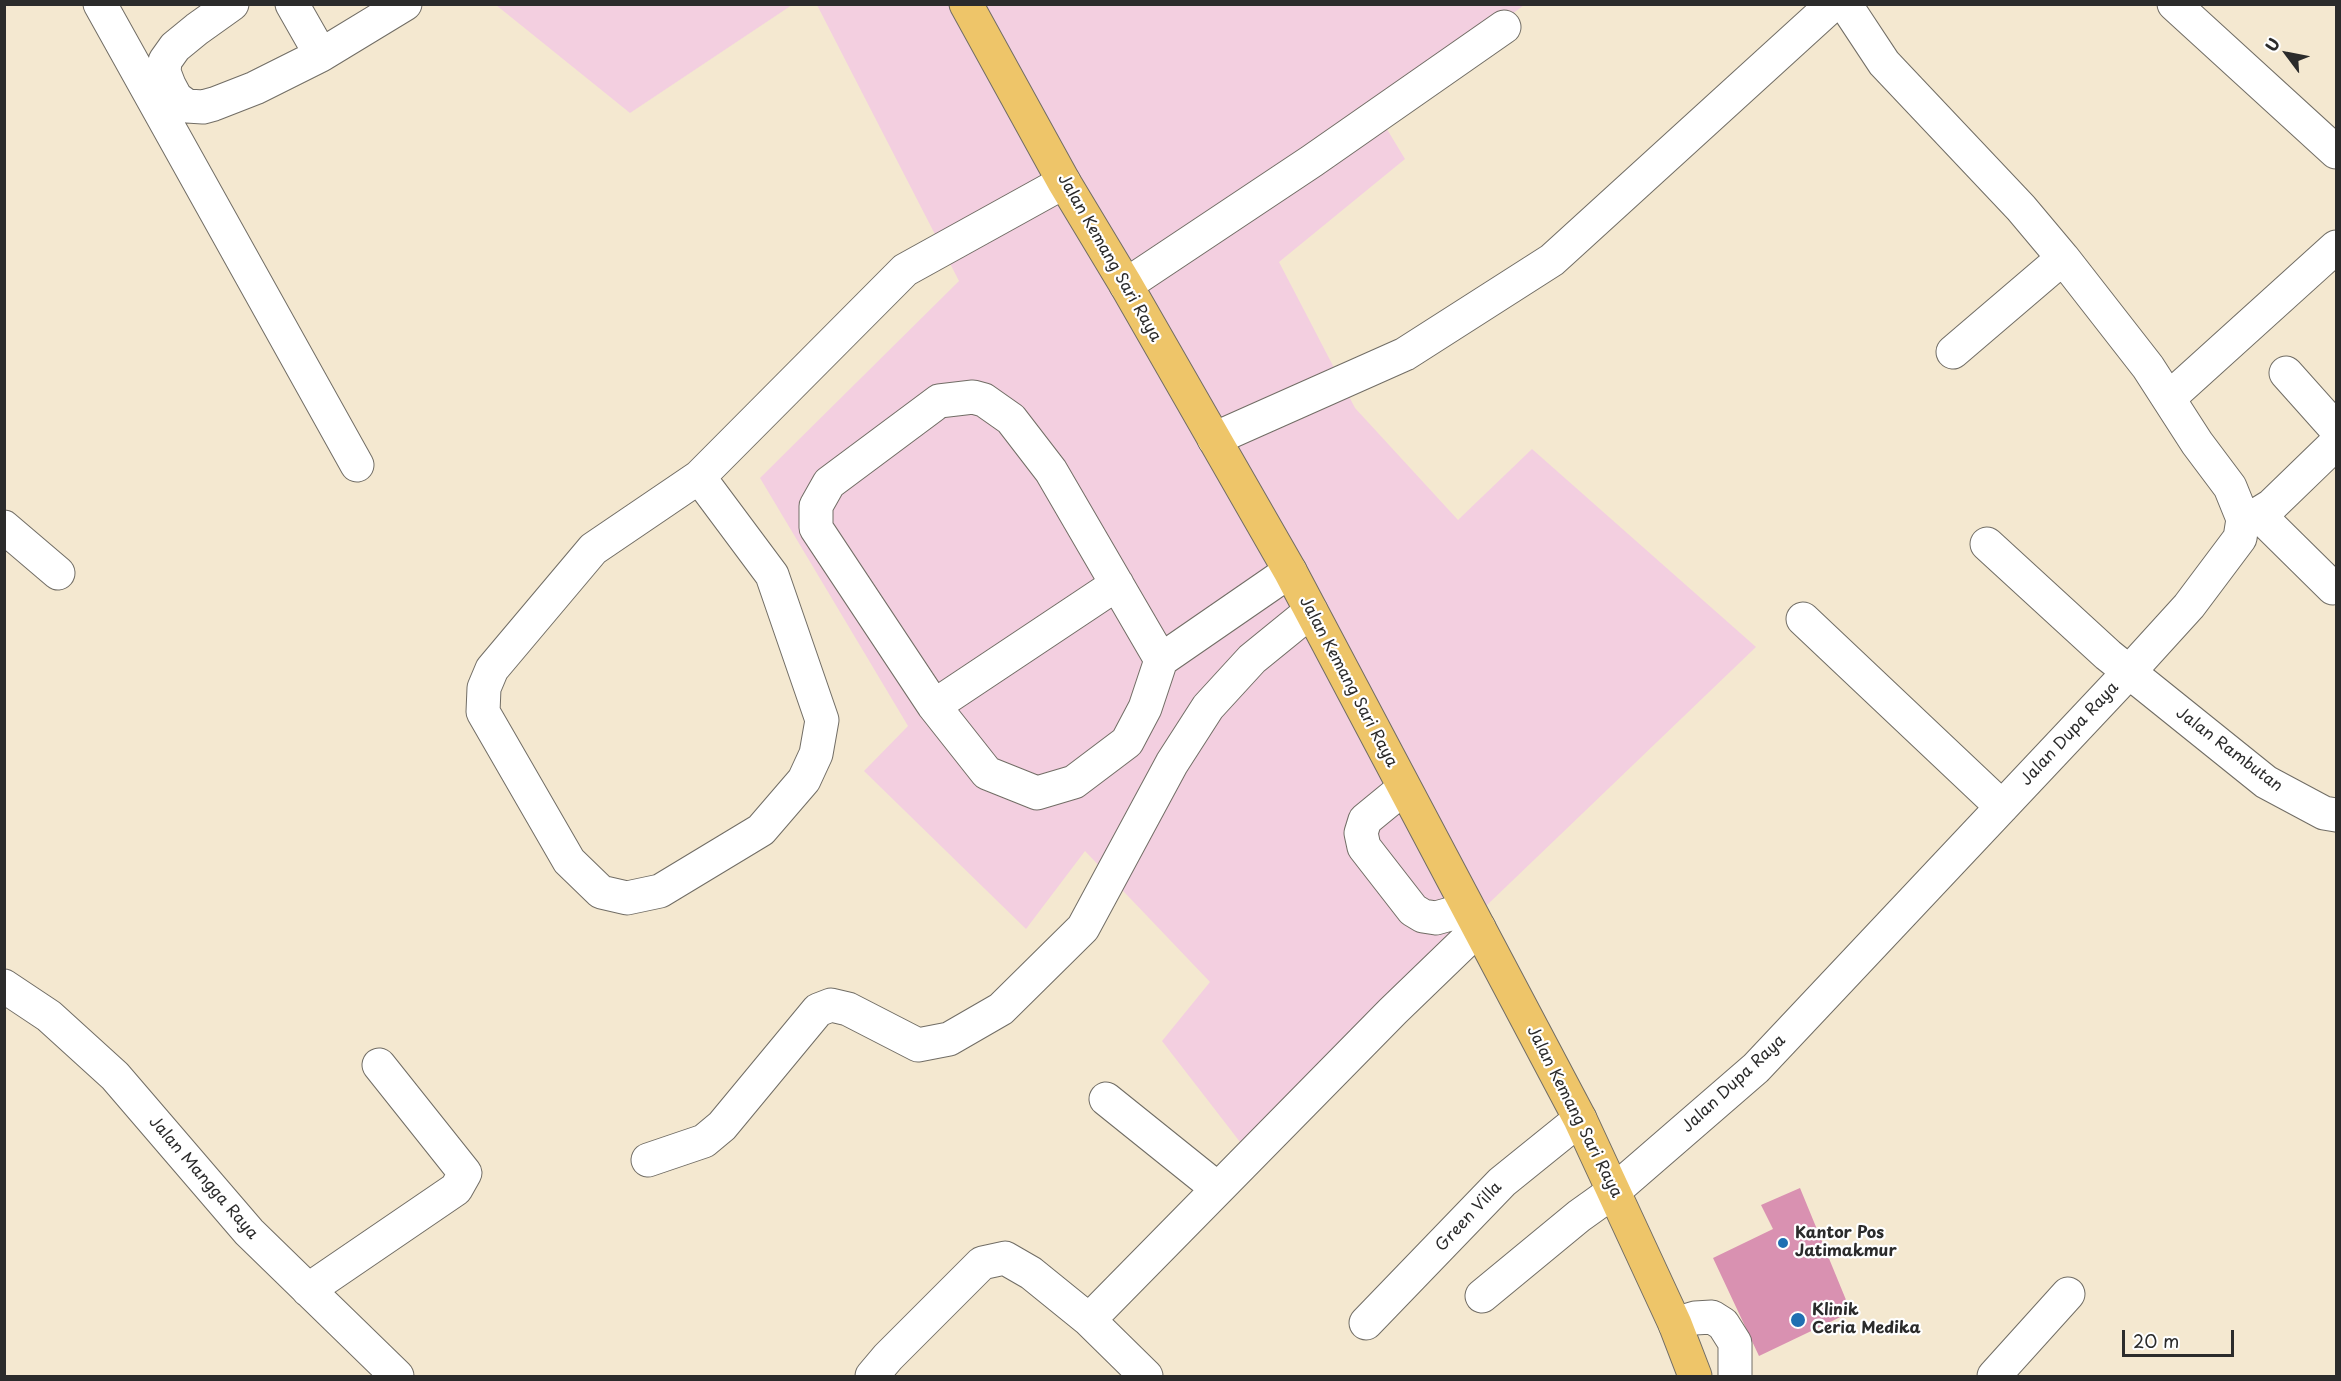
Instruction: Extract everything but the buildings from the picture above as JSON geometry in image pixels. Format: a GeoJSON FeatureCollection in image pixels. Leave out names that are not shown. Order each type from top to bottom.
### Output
{"type":"FeatureCollection","features":[{"type":"Feature","properties":{"kind":"main road","name":"Jalan Kemang Sari Raya"},"geometry":{"type":"LineString","coordinates":[[966,4],[1064,182],[1126,285],[1290,571],[1580,1119],[1675,1324],[1695,1377]]}},
{"type":"Feature","properties":{"kind":"street"},"geometry":{"type":"LineString","coordinates":[[100,4],[357,465]]}},
{"type":"Feature","properties":{"kind":"street"},"geometry":{"type":"LineString","coordinates":[[232,4],[189,35],[175,47],[165,61],[164,72],[169,85],[176,98],[187,106],[203,107],[255,88],[321,55],[405,4]]}},
{"type":"Feature","properties":{"kind":"street"},"geometry":{"type":"LineString","coordinates":[[292,4],[321,55]]}},
{"type":"Feature","properties":{"kind":"street"},"geometry":{"type":"LineString","coordinates":[[1214,440],[1405,354],[1552,260],[1833,4]]}},
{"type":"Feature","properties":{"kind":"street"},"geometry":{"type":"LineString","coordinates":[[1845,4],[1884,63],[2020,208],[2063,258],[2148,367],[2230,487],[2333,588]]}},
{"type":"Feature","properties":{"kind":"street"},"geometry":{"type":"LineString","coordinates":[[2174,4],[2337,152]]}},
{"type":"Feature","properties":{"kind":"street"},"geometry":{"type":"LineString","coordinates":[[1126,285],[1312,161],[1504,27]]}},
{"type":"Feature","properties":{"kind":"street"},"geometry":{"type":"LineString","coordinates":[[699,477],[772,575],[822,720],[816,754],[804,780],[761,830],[660,891],[627,898],[601,892],[569,861],[483,712],[484,688],[492,669],[593,549],[699,477],[905,270],[1064,182]]}},
{"type":"Feature","properties":{"kind":"street"},"geometry":{"type":"LineString","coordinates":[[2169,398],[2337,246]]}},
{"type":"Feature","properties":{"kind":"street"},"geometry":{"type":"LineString","coordinates":[[1953,351],[2063,258]]}},
{"type":"Feature","properties":{"kind":"street"},"geometry":{"type":"LineString","coordinates":[[2286,373],[2337,429]]}},
{"type":"Feature","properties":{"kind":"street"},"geometry":{"type":"LineString","coordinates":[[1161,660],[1051,471],[1011,419],[984,400],[973,397],[939,401],[829,483],[816,506],[816,528],[934,706],[987,773],[1037,794],[1074,782],[1127,742],[1145,708],[1161,660],[1290,571]]}},
{"type":"Feature","properties":{"kind":"street"},"geometry":{"type":"LineString","coordinates":[[2257,513],[2337,443]]}},
{"type":"Feature","properties":{"kind":"street","name":"Jalan Dupa Raya"},"geometry":{"type":"LineString","coordinates":[[1482,1296],[1578,1216],[1614,1191],[1756,1068],[2189,606],[2257,513]]}},
{"type":"Feature","properties":{"kind":"street"},"geometry":{"type":"LineString","coordinates":[[4,527],[58,573]]}},
{"type":"Feature","properties":{"kind":"street","name":"Jalan Rambutan"},"geometry":{"type":"LineString","coordinates":[[1987,544],[2129,672],[2266,782],[2324,813],[2337,814]]}},
{"type":"Feature","properties":{"kind":"street"},"geometry":{"type":"LineString","coordinates":[[934,706],[1117,584]]}},
{"type":"Feature","properties":{"kind":"street"},"geometry":{"type":"LineString","coordinates":[[648,1160],[704,1142],[722,1126],[818,1010],[831,1005],[848,1009],[918,1045],[950,1039],[1001,1009],[1083,928],[1172,763],[1208,706],[1252,659],[1311,611]]}},
{"type":"Feature","properties":{"kind":"street"},"geometry":{"type":"LineString","coordinates":[[1803,619],[2002,807]]}},
{"type":"Feature","properties":{"kind":"street"},"geometry":{"type":"LineString","coordinates":[[1404,788],[1365,820],[1361,833],[1364,847],[1413,910],[1423,916],[1436,918],[1473,919]]}},
{"type":"Feature","properties":{"kind":"street"},"geometry":{"type":"LineString","coordinates":[[1089,1320],[1393,1011],[1473,919]]}},
{"type":"Feature","properties":{"kind":"street","name":"Jalan Mangga Raya"},"geometry":{"type":"LineString","coordinates":[[4,986],[49,1016],[114,1077],[249,1232],[397,1377]]}},
{"type":"Feature","properties":{"kind":"street"},"geometry":{"type":"LineString","coordinates":[[308,1290],[456,1189],[465,1173],[379,1065]]}},
{"type":"Feature","properties":{"kind":"street"},"geometry":{"type":"LineString","coordinates":[[1106,1099],[1218,1189]]}},
{"type":"Feature","properties":{"kind":"street","name":"Green Villa"},"geometry":{"type":"LineString","coordinates":[[1366,1323],[1502,1182],[1580,1119]]}},
{"type":"Feature","properties":{"kind":"street"},"geometry":{"type":"LineString","coordinates":[[872,1377],[888,1357],[982,1263],[1005,1258],[1031,1273],[1089,1320],[1146,1377]]}},
{"type":"Feature","properties":{"kind":"street"},"geometry":{"type":"LineString","coordinates":[[1994,1377],[2068,1294]]}},
{"type":"Feature","properties":{"kind":"street"},"geometry":{"type":"LineString","coordinates":[[1675,1324],[1695,1318],[1712,1317],[1723,1323],[1735,1342],[1735,1377]]}},
{"type":"Feature","properties":{"kind":"shaded area"},"geometry":{"type":"Polygon","coordinates":[[[496,5],[792,5],[630,113],[496,5]]]}},
{"type":"Feature","properties":{"kind":"shaded area"},"geometry":{"type":"Polygon","coordinates":[[[817,5],[1524,5],[1379,116],[1405,159],[1279,262],[1355,408],[1458,520],[1532,449],[1756,647],[1240,1142],[1162,1041],[1210,982],[1085,851],[1026,929],[864,771],[908,726],[760,478],[959,281],[817,5]]]}},
{"type":"Feature","properties":{"kind":"place","name":"Kantor Pos Jatimakmur"},"geometry":{"type":"Point","coordinates":[1783,1243]}},
{"type":"Feature","properties":{"kind":"place","name":"Klinik Ceria Medika"},"geometry":{"type":"Point","coordinates":[1798,1320]}}]}
